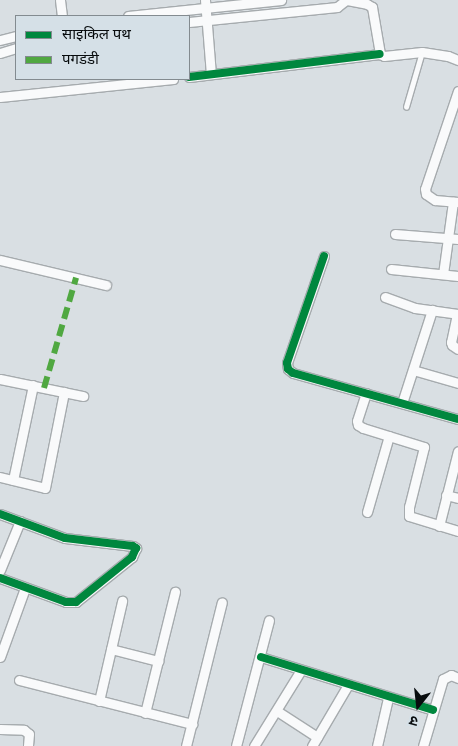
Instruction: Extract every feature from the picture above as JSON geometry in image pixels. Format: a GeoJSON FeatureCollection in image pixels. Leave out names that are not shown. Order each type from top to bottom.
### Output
{"type":"FeatureCollection","features":[{"type":"Feature","properties":{"kind":"street"},"geometry":{"type":"LineString","coordinates":[[60,0],[62,15]]}},
{"type":"Feature","properties":{"kind":"street"},"geometry":{"type":"LineString","coordinates":[[134,15],[205,4],[281,0]]}},
{"type":"Feature","properties":{"kind":"street"},"geometry":{"type":"LineString","coordinates":[[190,22],[337,7],[347,0],[367,4],[372,7],[380,54]]}},
{"type":"Feature","properties":{"kind":"street"},"geometry":{"type":"LineString","coordinates":[[205,4],[210,74]]}},
{"type":"Feature","properties":{"kind":"street"},"geometry":{"type":"LineString","coordinates":[[0,40],[15,36]]}},
{"type":"Feature","properties":{"kind":"street"},"geometry":{"type":"LineString","coordinates":[[0,53],[15,48]]}},
{"type":"Feature","properties":{"kind":"street"},"geometry":{"type":"LineString","coordinates":[[190,77],[380,54],[384,56],[422,52],[448,56],[458,60]]}},
{"type":"Feature","properties":{"kind":"street"},"geometry":{"type":"LineString","coordinates":[[0,97],[163,80]]}},
{"type":"Feature","properties":{"kind":"street"},"geometry":{"type":"LineString","coordinates":[[444,274],[455,202],[429,198],[425,189],[458,91]]}},
{"type":"Feature","properties":{"kind":"street"},"geometry":{"type":"LineString","coordinates":[[395,234],[458,239]]}},
{"type":"Feature","properties":{"kind":"street"},"geometry":{"type":"LineString","coordinates":[[324,256],[287,363],[288,369],[293,373],[458,419]]}},
{"type":"Feature","properties":{"kind":"street"},"geometry":{"type":"LineString","coordinates":[[0,260],[106,285]]}},
{"type":"Feature","properties":{"kind":"street"},"geometry":{"type":"LineString","coordinates":[[391,269],[458,276]]}},
{"type":"Feature","properties":{"kind":"street"},"geometry":{"type":"LineString","coordinates":[[385,297],[415,308],[458,314],[451,342],[458,349]]}},
{"type":"Feature","properties":{"kind":"street"},"geometry":{"type":"LineString","coordinates":[[402,403],[432,310]]}},
{"type":"Feature","properties":{"kind":"street"},"geometry":{"type":"LineString","coordinates":[[413,370],[458,383]]}},
{"type":"Feature","properties":{"kind":"street"},"geometry":{"type":"LineString","coordinates":[[0,379],[83,396]]}},
{"type":"Feature","properties":{"kind":"street"},"geometry":{"type":"LineString","coordinates":[[13,480],[33,385]]}},
{"type":"Feature","properties":{"kind":"street"},"geometry":{"type":"LineString","coordinates":[[0,477],[45,488],[64,392]]}},
{"type":"Feature","properties":{"kind":"street"},"geometry":{"type":"LineString","coordinates":[[366,393],[357,421],[358,424],[363,428],[424,447],[425,451],[408,512],[413,519],[458,531]]}},
{"type":"Feature","properties":{"kind":"street"},"geometry":{"type":"LineString","coordinates":[[368,512],[389,436]]}},
{"type":"Feature","properties":{"kind":"street"},"geometry":{"type":"LineString","coordinates":[[439,526],[458,450]]}},
{"type":"Feature","properties":{"kind":"street"},"geometry":{"type":"LineString","coordinates":[[446,495],[458,498]]}},
{"type":"Feature","properties":{"kind":"street"},"geometry":{"type":"LineString","coordinates":[[0,514],[65,538],[133,546],[136,548],[132,557],[76,602],[72,603],[0,578]]}},
{"type":"Feature","properties":{"kind":"street"},"geometry":{"type":"LineString","coordinates":[[0,570],[20,521]]}},
{"type":"Feature","properties":{"kind":"street"},"geometry":{"type":"LineString","coordinates":[[0,657],[25,588]]}},
{"type":"Feature","properties":{"kind":"street"},"geometry":{"type":"LineString","coordinates":[[144,713],[175,592]]}},
{"type":"Feature","properties":{"kind":"street"},"geometry":{"type":"LineString","coordinates":[[99,701],[122,601]]}},
{"type":"Feature","properties":{"kind":"street"},"geometry":{"type":"LineString","coordinates":[[186,746],[222,602]]}},
{"type":"Feature","properties":{"kind":"street"},"geometry":{"type":"LineString","coordinates":[[240,745],[269,620]]}},
{"type":"Feature","properties":{"kind":"street"},"geometry":{"type":"LineString","coordinates":[[111,649],[158,661]]}},
{"type":"Feature","properties":{"kind":"street"},"geometry":{"type":"LineString","coordinates":[[261,657],[388,698],[433,710]]}},
{"type":"Feature","properties":{"kind":"street"},"geometry":{"type":"LineString","coordinates":[[254,746],[301,670]]}},
{"type":"Feature","properties":{"kind":"street"},"geometry":{"type":"LineString","coordinates":[[423,746],[443,679],[451,675],[458,678]]}},
{"type":"Feature","properties":{"kind":"street"},"geometry":{"type":"LineString","coordinates":[[19,680],[192,724]]}},
{"type":"Feature","properties":{"kind":"street"},"geometry":{"type":"LineString","coordinates":[[312,746],[348,685]]}},
{"type":"Feature","properties":{"kind":"street"},"geometry":{"type":"LineString","coordinates":[[377,746],[388,698]]}},
{"type":"Feature","properties":{"kind":"street"},"geometry":{"type":"LineString","coordinates":[[277,711],[318,737]]}},
{"type":"Feature","properties":{"kind":"street"},"geometry":{"type":"LineString","coordinates":[[0,730],[24,730],[29,734],[28,746]]}},
{"type":"Feature","properties":{"kind":"lane"},"geometry":{"type":"LineString","coordinates":[[406,107],[422,52]]}},
{"type":"Feature","properties":{"kind":"marked path"},"geometry":{"type":"LineString","coordinates":[[44,388],[76,278]]}},
{"type":"Feature","properties":{"kind":"cycle path"},"geometry":{"type":"LineString","coordinates":[[190,77],[380,54]]}},
{"type":"Feature","properties":{"kind":"cycle path"},"geometry":{"type":"LineString","coordinates":[[324,256],[287,363],[288,369],[293,373],[458,419]]}},
{"type":"Feature","properties":{"kind":"cycle path"},"geometry":{"type":"LineString","coordinates":[[0,514],[65,538],[133,546],[136,548],[132,557],[76,602],[66,602],[0,578]]}},
{"type":"Feature","properties":{"kind":"cycle path"},"geometry":{"type":"LineString","coordinates":[[261,657],[433,710]]}}]}
